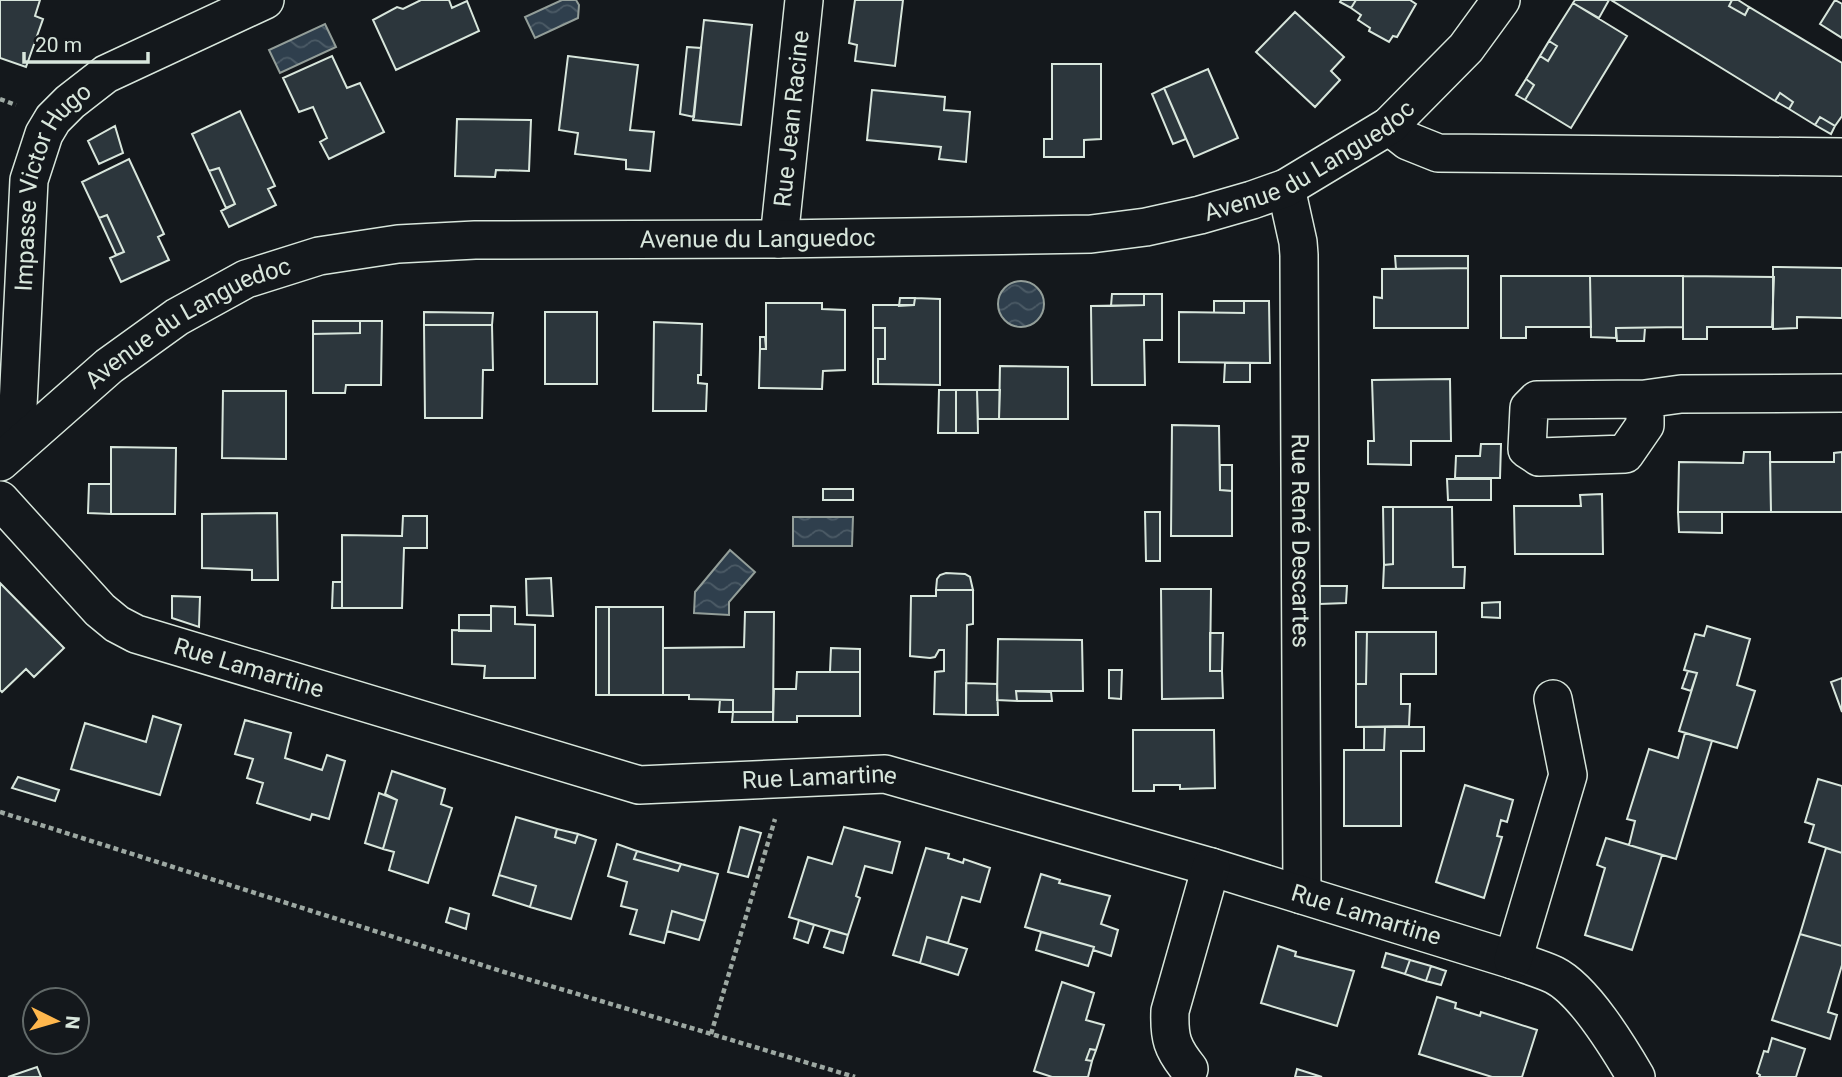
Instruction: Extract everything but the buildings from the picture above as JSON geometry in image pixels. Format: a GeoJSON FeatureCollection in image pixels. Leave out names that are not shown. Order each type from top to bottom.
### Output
{"type":"FeatureCollection","features":[{"type":"Feature","properties":{"kind":"street","name":"Impasse Victor Hugo"},"geometry":{"type":"LineString","coordinates":[[8,454],[29,180],[44,134],[53,119],[70,102],[106,74],[265,0]]}},
{"type":"Feature","properties":{"kind":"street","name":"Rue Jean Racine"},"geometry":{"type":"LineString","coordinates":[[779,239],[804,0]]}},
{"type":"Feature","properties":{"kind":"street","name":"Avenue du Languedoc"},"geometry":{"type":"LineString","coordinates":[[8,454],[108,366],[177,317],[246,279],[319,256],[398,244],[475,240],[1091,234],[1146,227],[1200,215],[1286,188],[1389,126],[1466,48],[1501,0]]}},
{"type":"Feature","properties":{"kind":"street"},"geometry":{"type":"LineString","coordinates":[[1389,126],[1408,141],[1438,153],[1842,157]]}},
{"type":"Feature","properties":{"kind":"street","name":"Rue René Descartes"},"geometry":{"type":"LineString","coordinates":[[1286,188],[1298,242],[1302,895]]}},
{"type":"Feature","properties":{"kind":"street"},"geometry":{"type":"LineString","coordinates":[[1645,400],[1681,394],[1842,393]]}},
{"type":"Feature","properties":{"kind":"street","name":"Rue Lamartine"},"geometry":{"type":"LineString","coordinates":[[0,500],[100,610],[117,624],[136,634],[639,786],[885,774],[1211,867],[1557,976],[1589,1006],[1617,1044],[1636,1077]]}},
{"type":"Feature","properties":{"kind":"street"},"geometry":{"type":"LineString","coordinates":[[1513,960],[1568,775],[1553,699]]}},
{"type":"Feature","properties":{"kind":"street"},"geometry":{"type":"LineString","coordinates":[[1189,1069],[1176,1053],[1169,1034],[1170,1011],[1211,867]]}},
{"type":"Feature","properties":{"kind":"path"},"geometry":{"type":"LineString","coordinates":[[711,1034],[788,778]]}},
{"type":"Feature","properties":{"kind":"path"},"geometry":{"type":"LineString","coordinates":[[0,812],[503,972],[855,1077]]}},
{"type":"Feature","properties":{"kind":"water"},"geometry":{"type":"Polygon","coordinates":[[[562,0],[576,0],[579,5],[578,18],[535,38],[525,17],[562,0]]]}},
{"type":"Feature","properties":{"kind":"water"},"geometry":{"type":"Polygon","coordinates":[[[325,24],[336,47],[280,73],[269,50],[325,24]]]}},
{"type":"Feature","properties":{"kind":"water"},"geometry":{"type":"Polygon","coordinates":[[[1021,281],[1037,288],[1044,304],[1037,320],[1021,327],[1005,320],[998,304],[1005,288],[1021,281]]]}},
{"type":"Feature","properties":{"kind":"water"},"geometry":{"type":"Polygon","coordinates":[[[793,517],[853,517],[852,546],[793,546],[793,517]]]}},
{"type":"Feature","properties":{"kind":"water"},"geometry":{"type":"Polygon","coordinates":[[[730,550],[755,572],[729,602],[729,615],[694,613],[695,592],[730,550]]]}}]}
